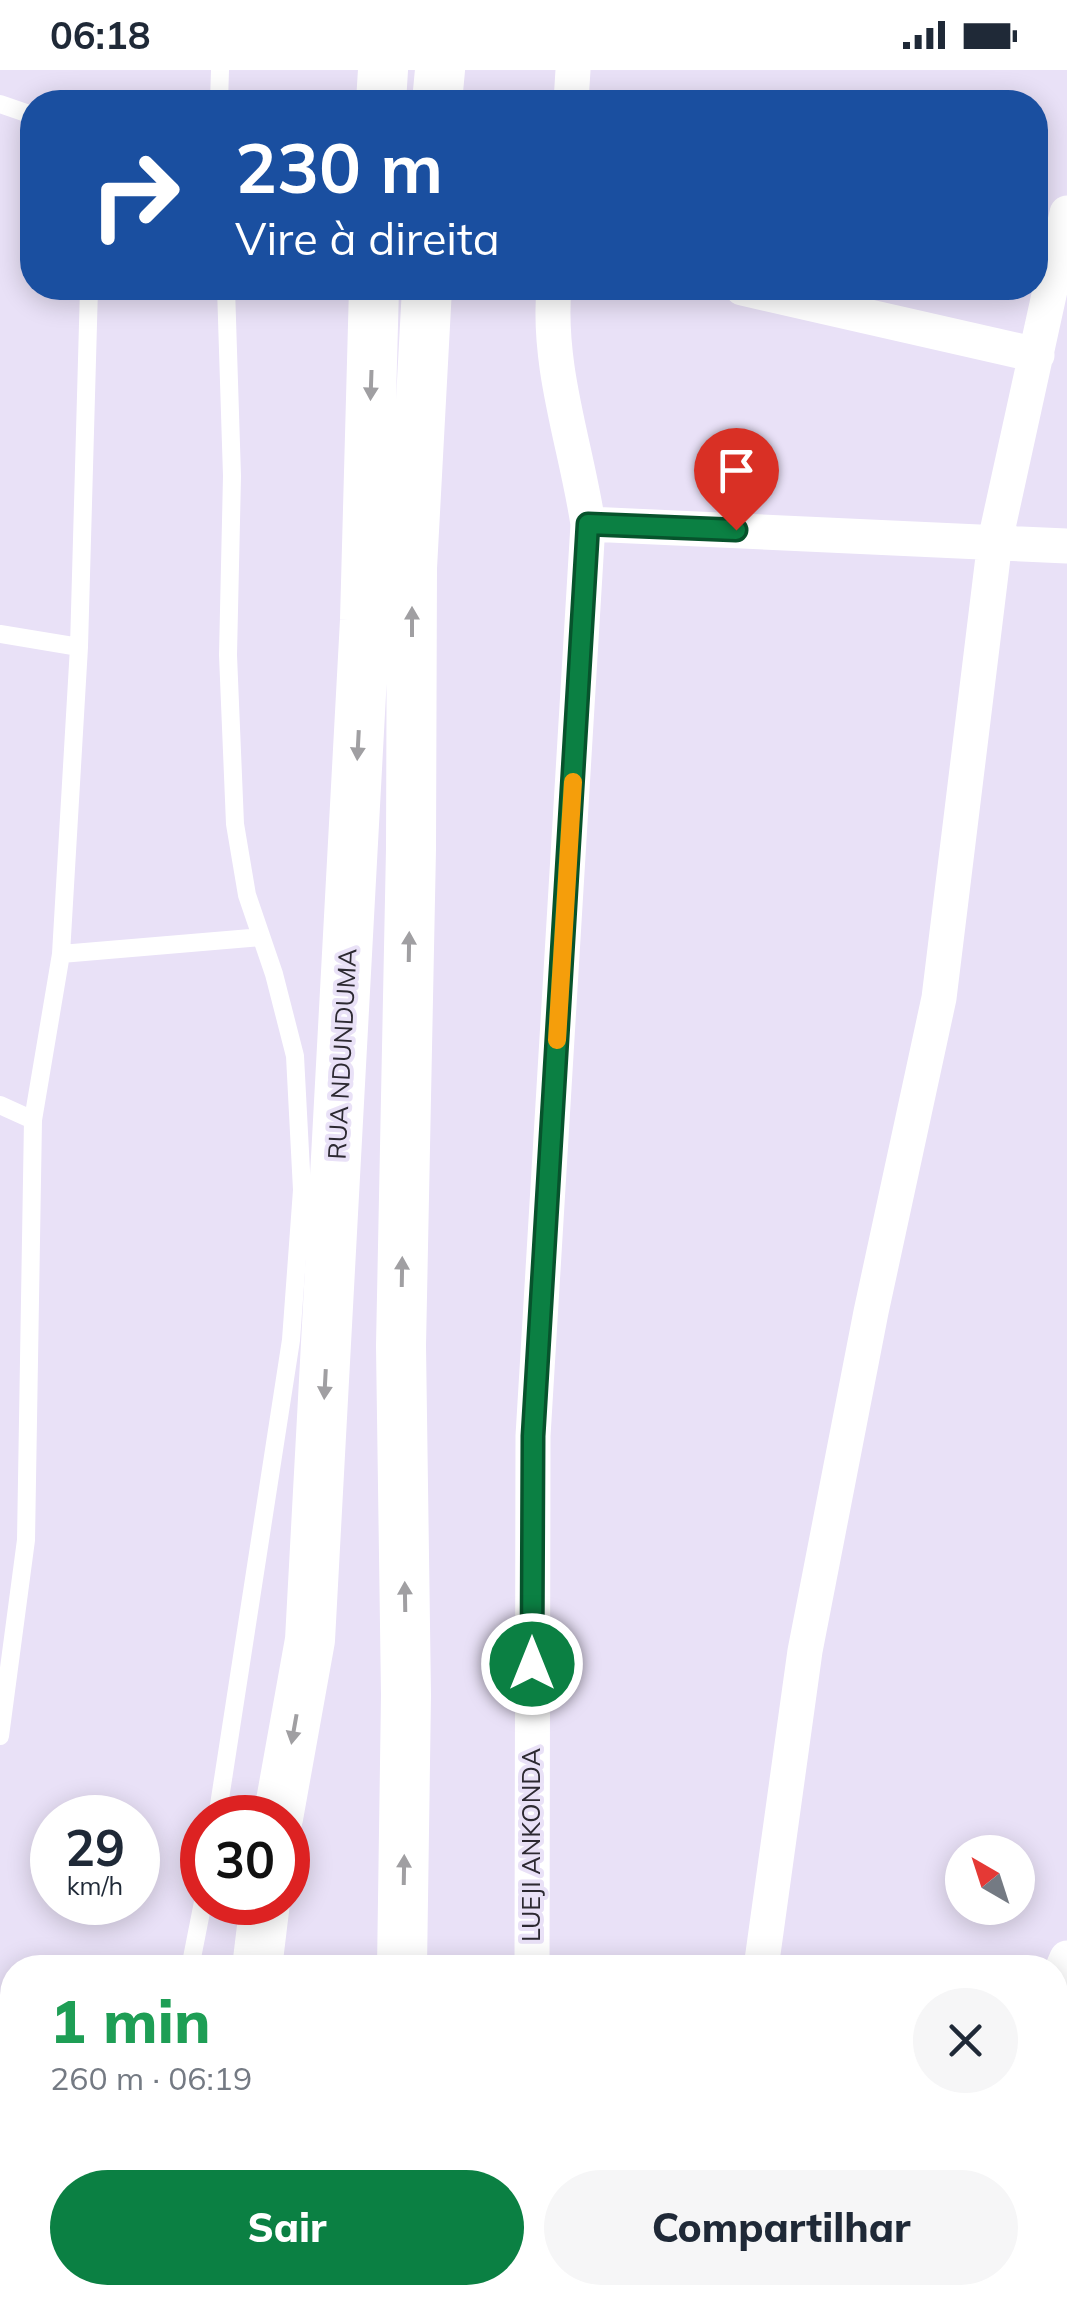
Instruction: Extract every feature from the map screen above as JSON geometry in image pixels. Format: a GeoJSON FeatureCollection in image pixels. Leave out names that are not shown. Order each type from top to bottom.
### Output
{"type":"FeatureCollection","features":[{"type":"Feature","properties":{"kind":"main road","name":"RUA NDUNDUMA"},"geometry":{"type":"LineString","coordinates":[[282,1795],[311,1621],[365,620],[374,300]]}},
{"type":"Feature","properties":{"kind":"main road"},"geometry":{"type":"LineString","coordinates":[[402,1955],[406,1695],[401,1346],[411,869],[412,568],[426,300]]}},
{"type":"Feature","properties":{"kind":"main road"},"geometry":{"type":"LineString","coordinates":[[259,1955],[262,1925]]}},
{"type":"Feature","properties":{"kind":"street"},"geometry":{"type":"LineString","coordinates":[[763,1955],[805,1650],[871,1312],[939,998],[995,541],[1067,213]]}},
{"type":"Feature","properties":{"kind":"street","name":"LUEJI ANKONDA"},"geometry":{"type":"LineString","coordinates":[[532,1955],[533,1436],[588,524],[578,458],[558,389],[553,300]]}},
{"type":"Feature","properties":{"kind":"street"},"geometry":{"type":"LineString","coordinates":[[795,300],[1037,355]]}},
{"type":"Feature","properties":{"kind":"street"},"geometry":{"type":"LineString","coordinates":[[588,524],[1067,546]]}},
{"type":"Feature","properties":{"kind":"lane"},"geometry":{"type":"LineString","coordinates":[[0,1736],[26,1540],[32,1120],[60,954],[80,647],[88,300]]}},
{"type":"Feature","properties":{"kind":"lane"},"geometry":{"type":"LineString","coordinates":[[221,1795],[290,1340],[302,1190],[295,1056],[247,895],[234,824],[228,655],[232,476],[226,300]]}},
{"type":"Feature","properties":{"kind":"lane"},"geometry":{"type":"LineString","coordinates":[[0,634],[80,647]]}},
{"type":"Feature","properties":{"kind":"lane"},"geometry":{"type":"LineString","coordinates":[[60,954],[261,937]]}},
{"type":"Feature","properties":{"kind":"lane"},"geometry":{"type":"LineString","coordinates":[[0,1105],[32,1120]]}},
{"type":"Feature","properties":{"kind":"lane"},"geometry":{"type":"LineString","coordinates":[[193,1955],[198,1925]]}},
{"type":"Feature","properties":{"kind":"slow traffic"},"geometry":{"type":"LineString","coordinates":[[557,1040],[573,782]]}},
{"type":"Feature","properties":{"kind":"route"},"geometry":{"type":"LineString","coordinates":[[532,1664],[533,1436],[588,524],[736,530]]}}]}
